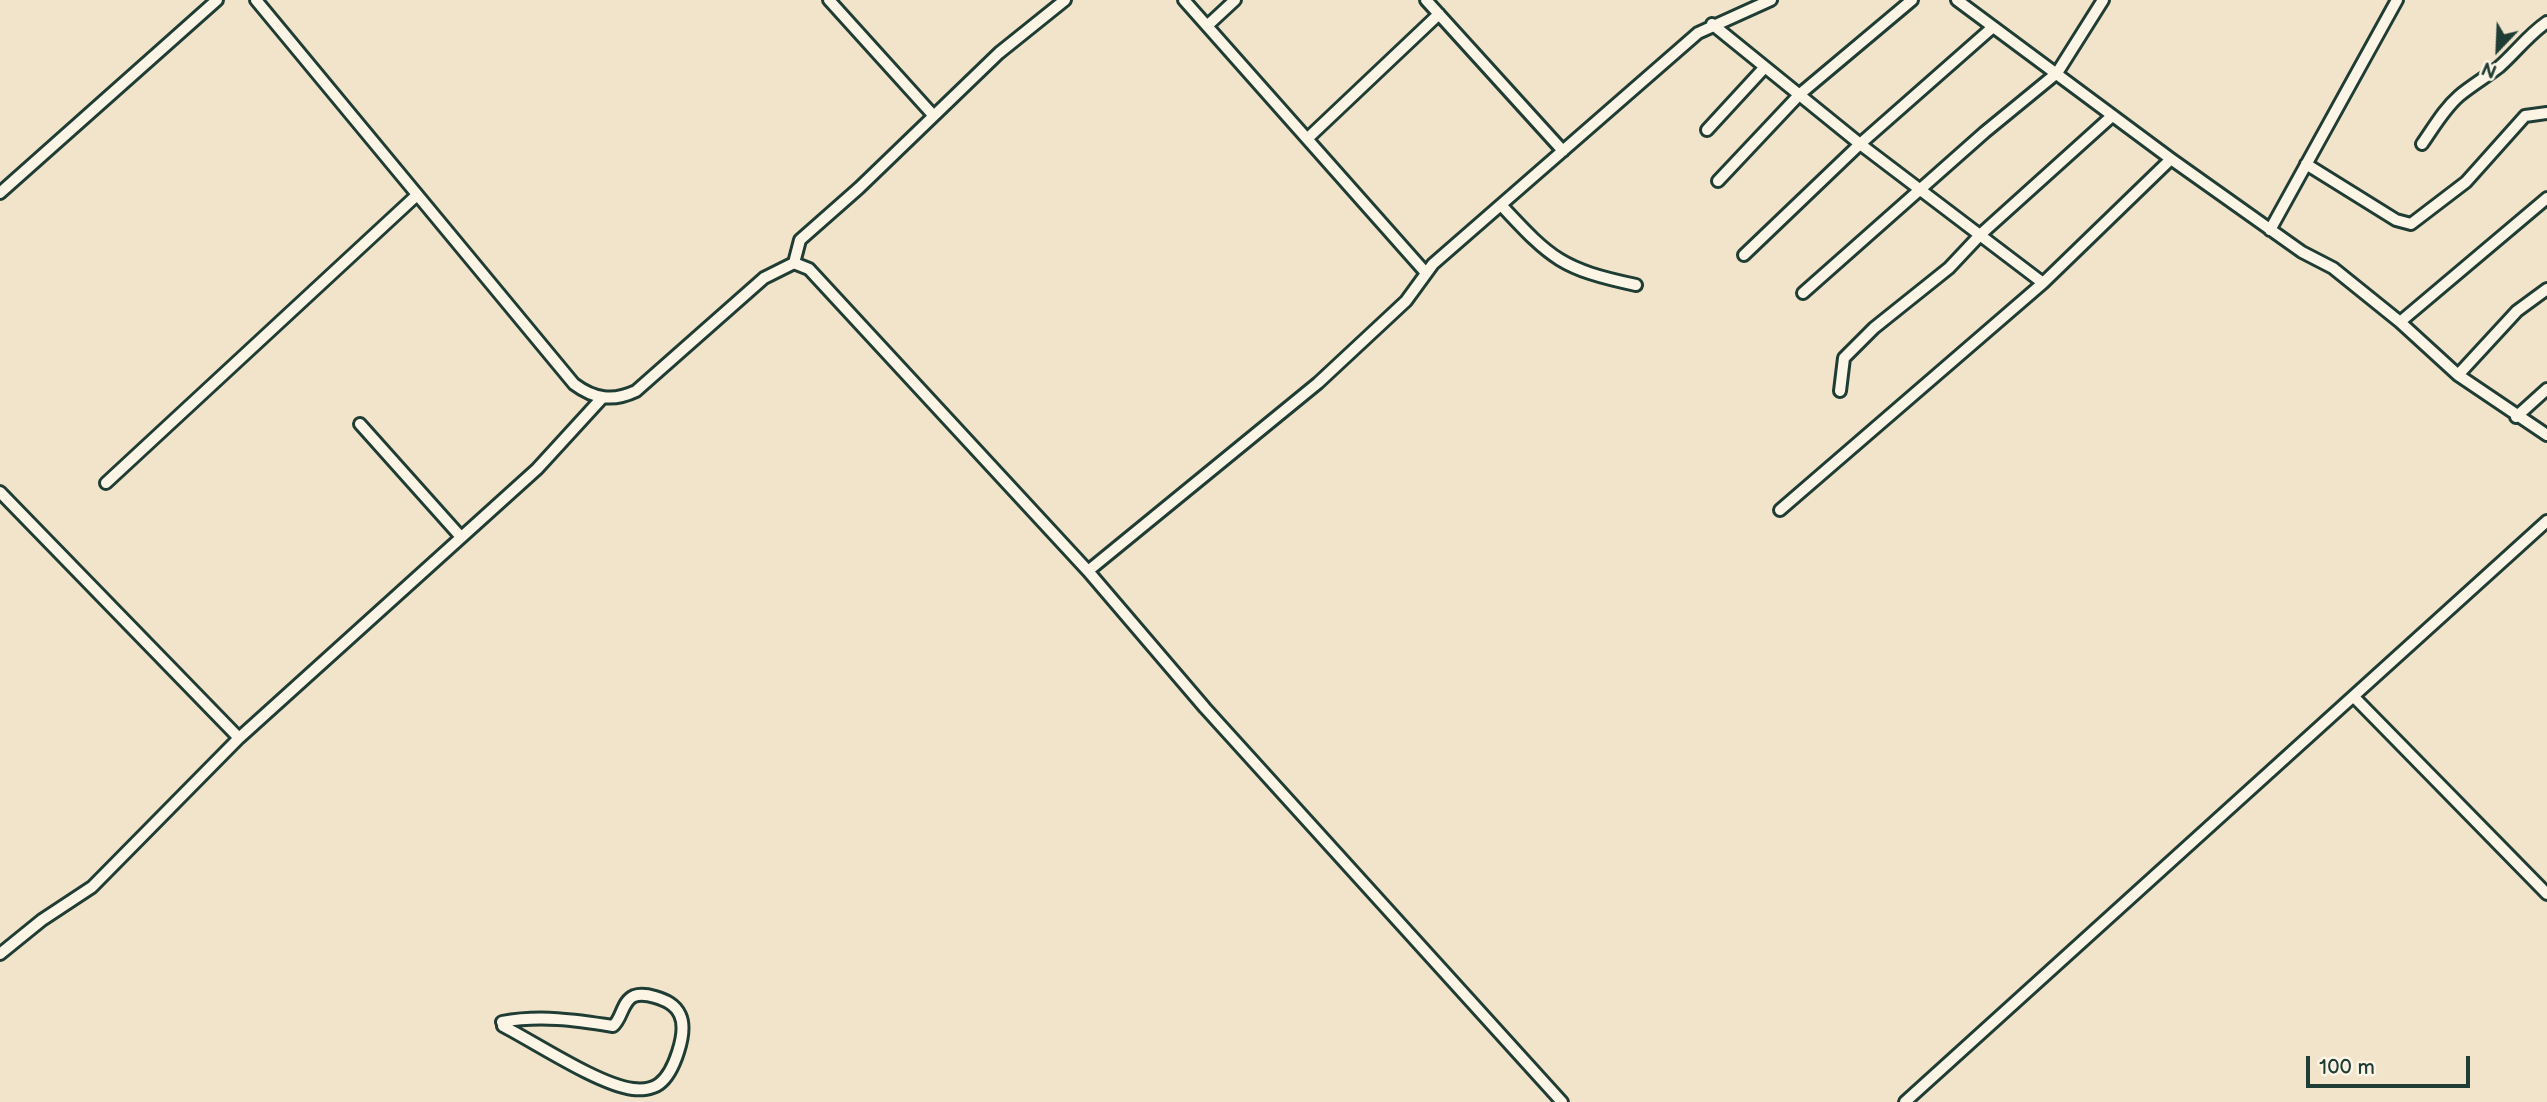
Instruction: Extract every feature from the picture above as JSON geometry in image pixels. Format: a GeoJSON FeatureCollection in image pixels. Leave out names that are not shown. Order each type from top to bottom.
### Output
{"type":"FeatureCollection","features":[{"type":"Feature","properties":{"kind":"street"},"geometry":{"type":"LineString","coordinates":[[0,193],[217,0]]}},
{"type":"Feature","properties":{"kind":"street"},"geometry":{"type":"LineString","coordinates":[[256,0],[574,384],[586,393],[602,398],[622,398],[636,391],[764,278],[794,263],[800,240],[859,188],[999,53],[1060,2]]}},
{"type":"Feature","properties":{"kind":"street"},"geometry":{"type":"LineString","coordinates":[[829,0],[933,115]]}},
{"type":"Feature","properties":{"kind":"street"},"geometry":{"type":"LineString","coordinates":[[1184,0],[1426,272]]}},
{"type":"Feature","properties":{"kind":"street"},"geometry":{"type":"LineString","coordinates":[[1207,26],[1235,0]]}},
{"type":"Feature","properties":{"kind":"street"},"geometry":{"type":"LineString","coordinates":[[1426,0],[1563,151]]}},
{"type":"Feature","properties":{"kind":"street"},"geometry":{"type":"LineString","coordinates":[[1088,571],[1318,383],[1406,301],[1426,272],[1500,205],[1712,24],[1752,11],[1771,0]]}},
{"type":"Feature","properties":{"kind":"street"},"geometry":{"type":"LineString","coordinates":[[1718,181],[1800,94],[1912,0]]}},
{"type":"Feature","properties":{"kind":"street"},"geometry":{"type":"LineString","coordinates":[[1957,0],[2270,230],[2333,268],[2400,322],[2458,375],[2516,417],[2547,435]]}},
{"type":"Feature","properties":{"kind":"street"},"geometry":{"type":"LineString","coordinates":[[1803,293],[2057,73],[2103,0]]}},
{"type":"Feature","properties":{"kind":"street"},"geometry":{"type":"LineString","coordinates":[[2270,230],[2398,0]]}},
{"type":"Feature","properties":{"kind":"street"},"geometry":{"type":"LineString","coordinates":[[1308,138],[1439,14]]}},
{"type":"Feature","properties":{"kind":"street"},"geometry":{"type":"LineString","coordinates":[[2422,144],[2445,111],[2461,94],[2476,86],[2512,55],[2529,34],[2547,22]]}},
{"type":"Feature","properties":{"kind":"street"},"geometry":{"type":"LineString","coordinates":[[1712,24],[1860,144],[2043,282]]}},
{"type":"Feature","properties":{"kind":"street"},"geometry":{"type":"LineString","coordinates":[[1744,255],[1860,144],[1993,27]]}},
{"type":"Feature","properties":{"kind":"street"},"geometry":{"type":"LineString","coordinates":[[1707,130],[1765,67]]}},
{"type":"Feature","properties":{"kind":"street"},"geometry":{"type":"LineString","coordinates":[[2306,164],[2396,220],[2411,224],[2466,182],[2525,116],[2547,113]]}},
{"type":"Feature","properties":{"kind":"street"},"geometry":{"type":"LineString","coordinates":[[1840,391],[1844,358],[1874,328],[1950,268],[1981,234],[2112,116]]}},
{"type":"Feature","properties":{"kind":"street"},"geometry":{"type":"LineString","coordinates":[[1780,510],[2043,282],[2171,159]]}},
{"type":"Feature","properties":{"kind":"street"},"geometry":{"type":"LineString","coordinates":[[106,483],[417,195]]}},
{"type":"Feature","properties":{"kind":"street"},"geometry":{"type":"LineString","coordinates":[[2400,322],[2547,198]]}},
{"type":"Feature","properties":{"kind":"street"},"geometry":{"type":"LineString","coordinates":[[1500,205],[1558,262],[1590,275],[1636,285]]}},
{"type":"Feature","properties":{"kind":"street"},"geometry":{"type":"LineString","coordinates":[[794,263],[808,269],[820,280],[1088,571],[1205,708],[1562,1102]]}},
{"type":"Feature","properties":{"kind":"street"},"geometry":{"type":"LineString","coordinates":[[2458,375],[2517,311],[2547,289]]}},
{"type":"Feature","properties":{"kind":"street"},"geometry":{"type":"LineString","coordinates":[[2516,417],[2547,390]]}},
{"type":"Feature","properties":{"kind":"street"},"geometry":{"type":"LineString","coordinates":[[0,954],[42,920],[92,887],[239,738],[537,469],[602,398]]}},
{"type":"Feature","properties":{"kind":"street"},"geometry":{"type":"LineString","coordinates":[[360,424],[461,537]]}},
{"type":"Feature","properties":{"kind":"street"},"geometry":{"type":"LineString","coordinates":[[0,492],[239,738]]}},
{"type":"Feature","properties":{"kind":"street"},"geometry":{"type":"LineString","coordinates":[[1905,1102],[2355,698],[2547,521]]}},
{"type":"Feature","properties":{"kind":"street"},"geometry":{"type":"LineString","coordinates":[[2355,698],[2547,894]]}},
{"type":"Feature","properties":{"kind":"street"},"geometry":{"type":"LineString","coordinates":[[636,995],[649,995],[666,1000],[676,1008],[681,1017],[682,1028],[668,1074],[658,1085],[647,1089],[632,1089],[596,1075],[502,1024],[529,1017],[552,1017],[613,1026],[629,1000],[636,995]]}}]}
